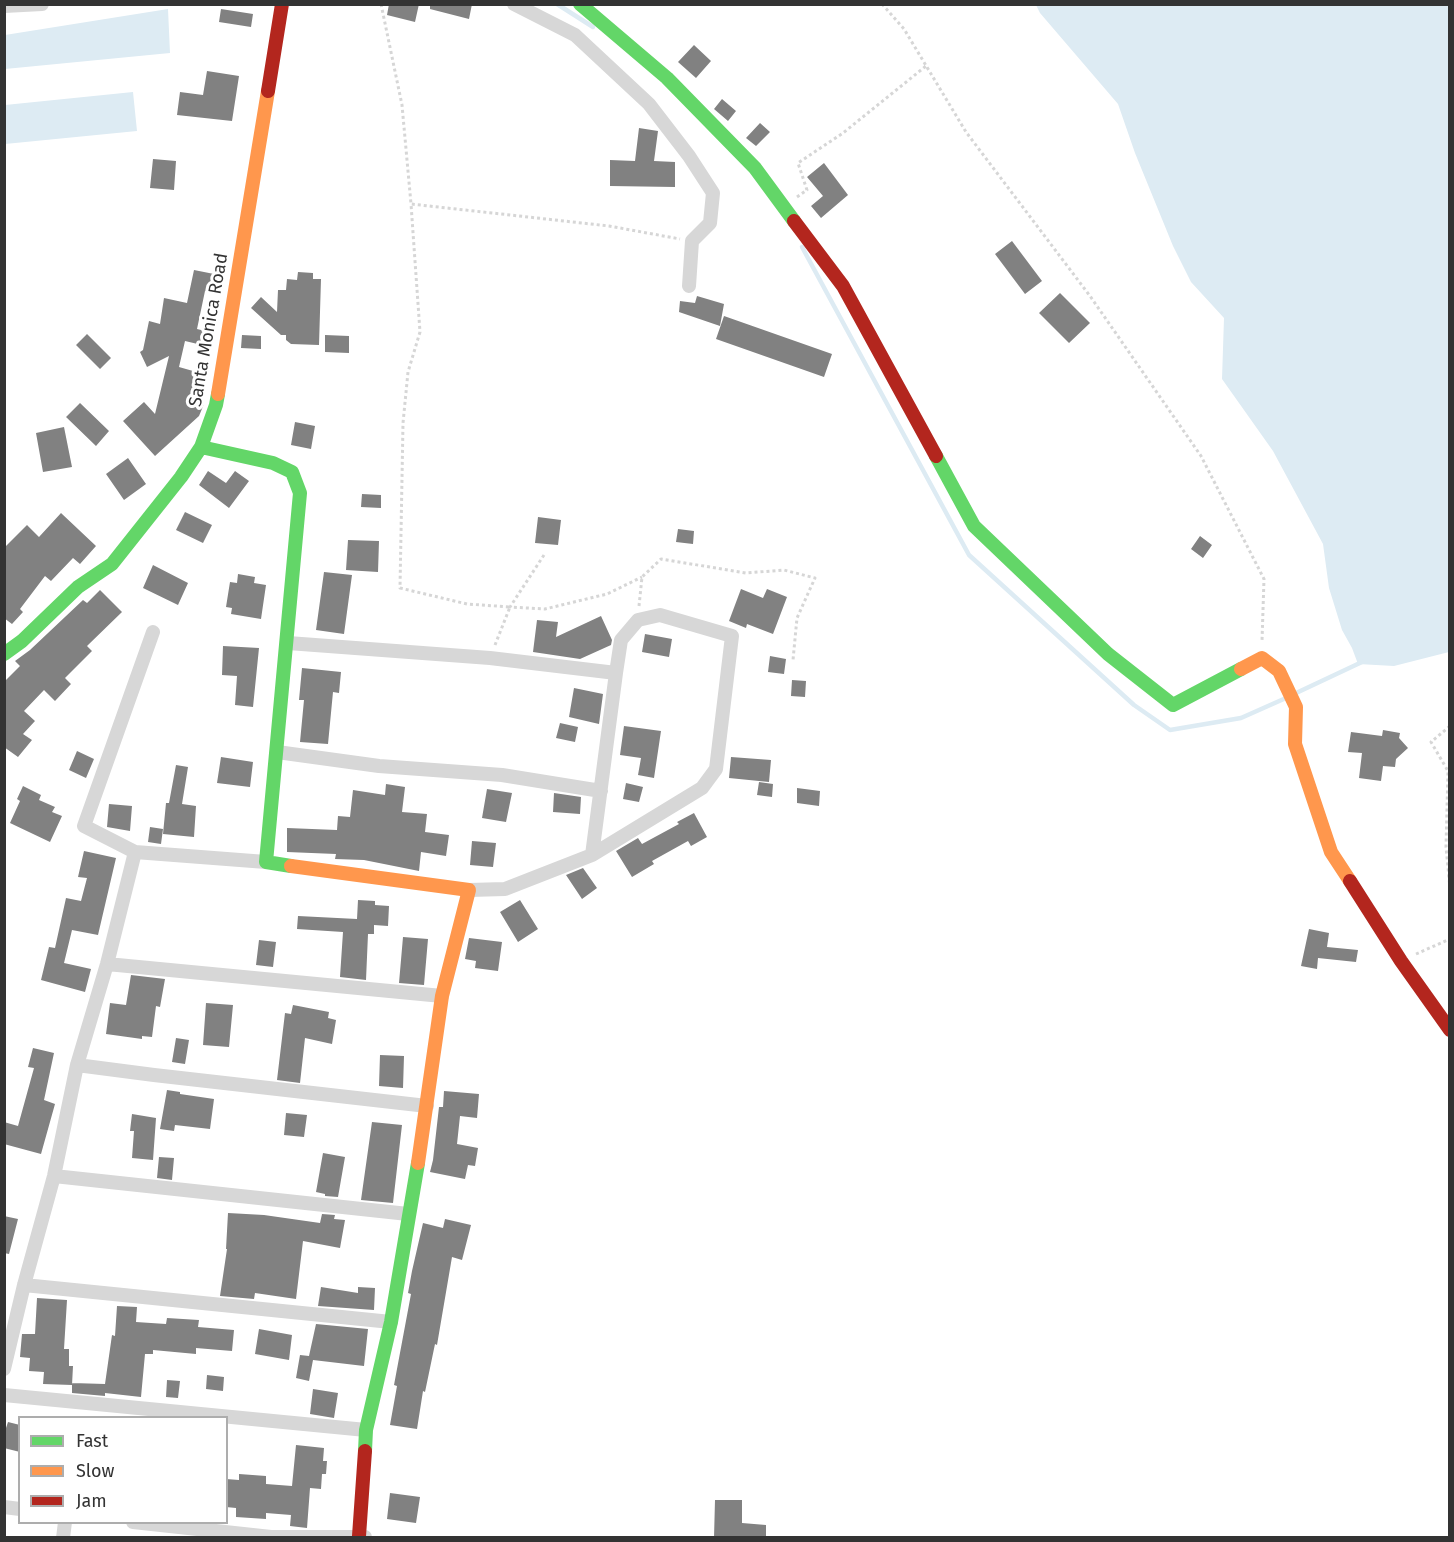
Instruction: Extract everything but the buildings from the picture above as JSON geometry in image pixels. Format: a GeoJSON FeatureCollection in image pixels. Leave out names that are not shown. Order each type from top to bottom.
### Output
{"type":"FeatureCollection","features":[{"type":"Feature","properties":{"kind":"street"},"geometry":{"type":"LineString","coordinates":[[4,6],[42,4]]}},
{"type":"Feature","properties":{"kind":"street","name":"Santa Monica Road"},"geometry":{"type":"LineString","coordinates":[[4,654],[22,641],[78,587],[112,564],[181,477],[201,447],[216,405],[282,4]]}},
{"type":"Feature","properties":{"kind":"street"},"geometry":{"type":"LineString","coordinates":[[514,4],[575,35],[649,104],[689,156],[713,193],[710,224],[692,241],[689,286]]}},
{"type":"Feature","properties":{"kind":"street"},"geometry":{"type":"LineString","coordinates":[[580,4],[667,78],[755,168],[843,286],[974,526],[1108,654],[1173,705],[1262,658],[1279,671],[1296,707],[1295,744],[1331,852],[1401,961],[1449,1030]]}},
{"type":"Feature","properties":{"kind":"street"},"geometry":{"type":"LineString","coordinates":[[201,447],[273,463],[292,472],[300,493],[288,643],[266,862]]}},
{"type":"Feature","properties":{"kind":"street"},"geometry":{"type":"LineString","coordinates":[[153,632],[84,826],[135,852],[266,862],[469,890],[505,889],[592,855],[702,788],[716,769],[732,636],[660,615],[639,620],[621,640],[592,855]]}},
{"type":"Feature","properties":{"kind":"street"},"geometry":{"type":"LineString","coordinates":[[288,643],[490,658],[616,673]]}},
{"type":"Feature","properties":{"kind":"street"},"geometry":{"type":"LineString","coordinates":[[277,752],[379,766],[502,775],[601,791]]}},
{"type":"Feature","properties":{"kind":"street"},"geometry":{"type":"LineString","coordinates":[[4,1369],[54,1176],[77,1065],[107,964],[135,852]]}},
{"type":"Feature","properties":{"kind":"street"},"geometry":{"type":"LineString","coordinates":[[151,1524],[271,1537],[363,1537],[366,1430],[391,1322],[442,996],[469,890]]}},
{"type":"Feature","properties":{"kind":"street"},"geometry":{"type":"LineString","coordinates":[[107,964],[442,996]]}},
{"type":"Feature","properties":{"kind":"street"},"geometry":{"type":"LineString","coordinates":[[77,1065],[426,1106]]}},
{"type":"Feature","properties":{"kind":"street"},"geometry":{"type":"LineString","coordinates":[[54,1176],[408,1214]]}},
{"type":"Feature","properties":{"kind":"street"},"geometry":{"type":"LineString","coordinates":[[24,1285],[391,1322]]}},
{"type":"Feature","properties":{"kind":"street"},"geometry":{"type":"LineString","coordinates":[[4,1395],[221,1416]]}},
{"type":"Feature","properties":{"kind":"street"},"geometry":{"type":"LineString","coordinates":[[228,1417],[366,1430]]}},
{"type":"Feature","properties":{"kind":"path"},"geometry":{"type":"LineString","coordinates":[[381,4],[402,105],[420,332],[408,372],[403,423],[400,588],[467,604],[545,609],[607,594],[642,577],[661,559],[746,573],[784,570],[815,578],[797,618],[793,660]]}},
{"type":"Feature","properties":{"kind":"path"},"geometry":{"type":"LineString","coordinates":[[882,4],[904,29],[966,132],[1090,296],[1201,456],[1264,579],[1262,658]]}},
{"type":"Feature","properties":{"kind":"path"},"geometry":{"type":"LineString","coordinates":[[784,207],[807,190],[798,163],[843,133],[926,66]]}},
{"type":"Feature","properties":{"kind":"path"},"geometry":{"type":"LineString","coordinates":[[411,204],[609,226],[692,241]]}},
{"type":"Feature","properties":{"kind":"path"},"geometry":{"type":"LineString","coordinates":[[490,658],[510,607],[544,555]]}},
{"type":"Feature","properties":{"kind":"path"},"geometry":{"type":"LineString","coordinates":[[639,620],[642,577]]}},
{"type":"Feature","properties":{"kind":"path"},"geometry":{"type":"LineString","coordinates":[[1449,726],[1431,742],[1448,771],[1446,847],[1449,888]]}},
{"type":"Feature","properties":{"kind":"path"},"geometry":{"type":"LineString","coordinates":[[1401,961],[1449,939]]}},
{"type":"Feature","properties":{"kind":"shaded area"},"geometry":{"type":"Polygon","coordinates":[[[1036,5],[1449,5],[1449,652],[1394,666],[1358,664],[1342,630],[1329,588],[1323,544],[1273,451],[1222,379],[1224,318],[1191,282],[1173,246],[1135,153],[1118,104],[1040,13],[1036,5]]]}},
{"type":"Feature","properties":{"kind":"shaded area"},"geometry":{"type":"Polygon","coordinates":[[[168,9],[170,53],[5,69],[5,35],[168,9]]]}},
{"type":"Feature","properties":{"kind":"shaded area"},"geometry":{"type":"Polygon","coordinates":[[[133,92],[137,131],[5,144],[5,105],[133,92]]]}},
{"type":"Feature","properties":{"kind":"waterway"},"geometry":{"type":"LineString","coordinates":[[557,4],[593,27]]}},
{"type":"Feature","properties":{"kind":"waterway"},"geometry":{"type":"LineString","coordinates":[[802,247],[969,555],[1134,705],[1170,730],[1241,718],[1286,698]]}},
{"type":"Feature","properties":{"kind":"waterway"},"geometry":{"type":"LineString","coordinates":[[1294,694],[1362,662]]}},
{"type":"Feature","properties":{"kind":"traffic: fast"},"geometry":{"type":"LineString","coordinates":[[580,4],[667,78],[755,168],[794,221]]}},
{"type":"Feature","properties":{"kind":"traffic: fast"},"geometry":{"type":"LineString","coordinates":[[4,654],[22,641],[78,587],[112,564],[181,477],[201,447],[218,394]]}},
{"type":"Feature","properties":{"kind":"traffic: fast"},"geometry":{"type":"LineString","coordinates":[[201,447],[273,463],[292,472],[300,493],[266,862],[291,866]]}},
{"type":"Feature","properties":{"kind":"traffic: fast"},"geometry":{"type":"LineString","coordinates":[[936,456],[974,526],[1108,654],[1173,705],[1241,669]]}},
{"type":"Feature","properties":{"kind":"traffic: fast"},"geometry":{"type":"LineString","coordinates":[[365,1451],[366,1430],[391,1322],[418,1163]]}},
{"type":"Feature","properties":{"kind":"traffic: slow"},"geometry":{"type":"LineString","coordinates":[[218,394],[268,91]]}},
{"type":"Feature","properties":{"kind":"traffic: slow"},"geometry":{"type":"LineString","coordinates":[[1241,669],[1262,658],[1279,671],[1296,707],[1295,744],[1331,852],[1350,881]]}},
{"type":"Feature","properties":{"kind":"traffic: slow"},"geometry":{"type":"LineString","coordinates":[[291,866],[469,890],[442,996],[418,1163]]}},
{"type":"Feature","properties":{"kind":"traffic: jam"},"geometry":{"type":"LineString","coordinates":[[268,91],[282,4]]}},
{"type":"Feature","properties":{"kind":"traffic: jam"},"geometry":{"type":"LineString","coordinates":[[794,221],[843,286],[936,456]]}},
{"type":"Feature","properties":{"kind":"traffic: jam"},"geometry":{"type":"LineString","coordinates":[[1350,881],[1401,961],[1450,1030]]}},
{"type":"Feature","properties":{"kind":"traffic: jam"},"geometry":{"type":"LineString","coordinates":[[359,1536],[365,1451]]}}]}
